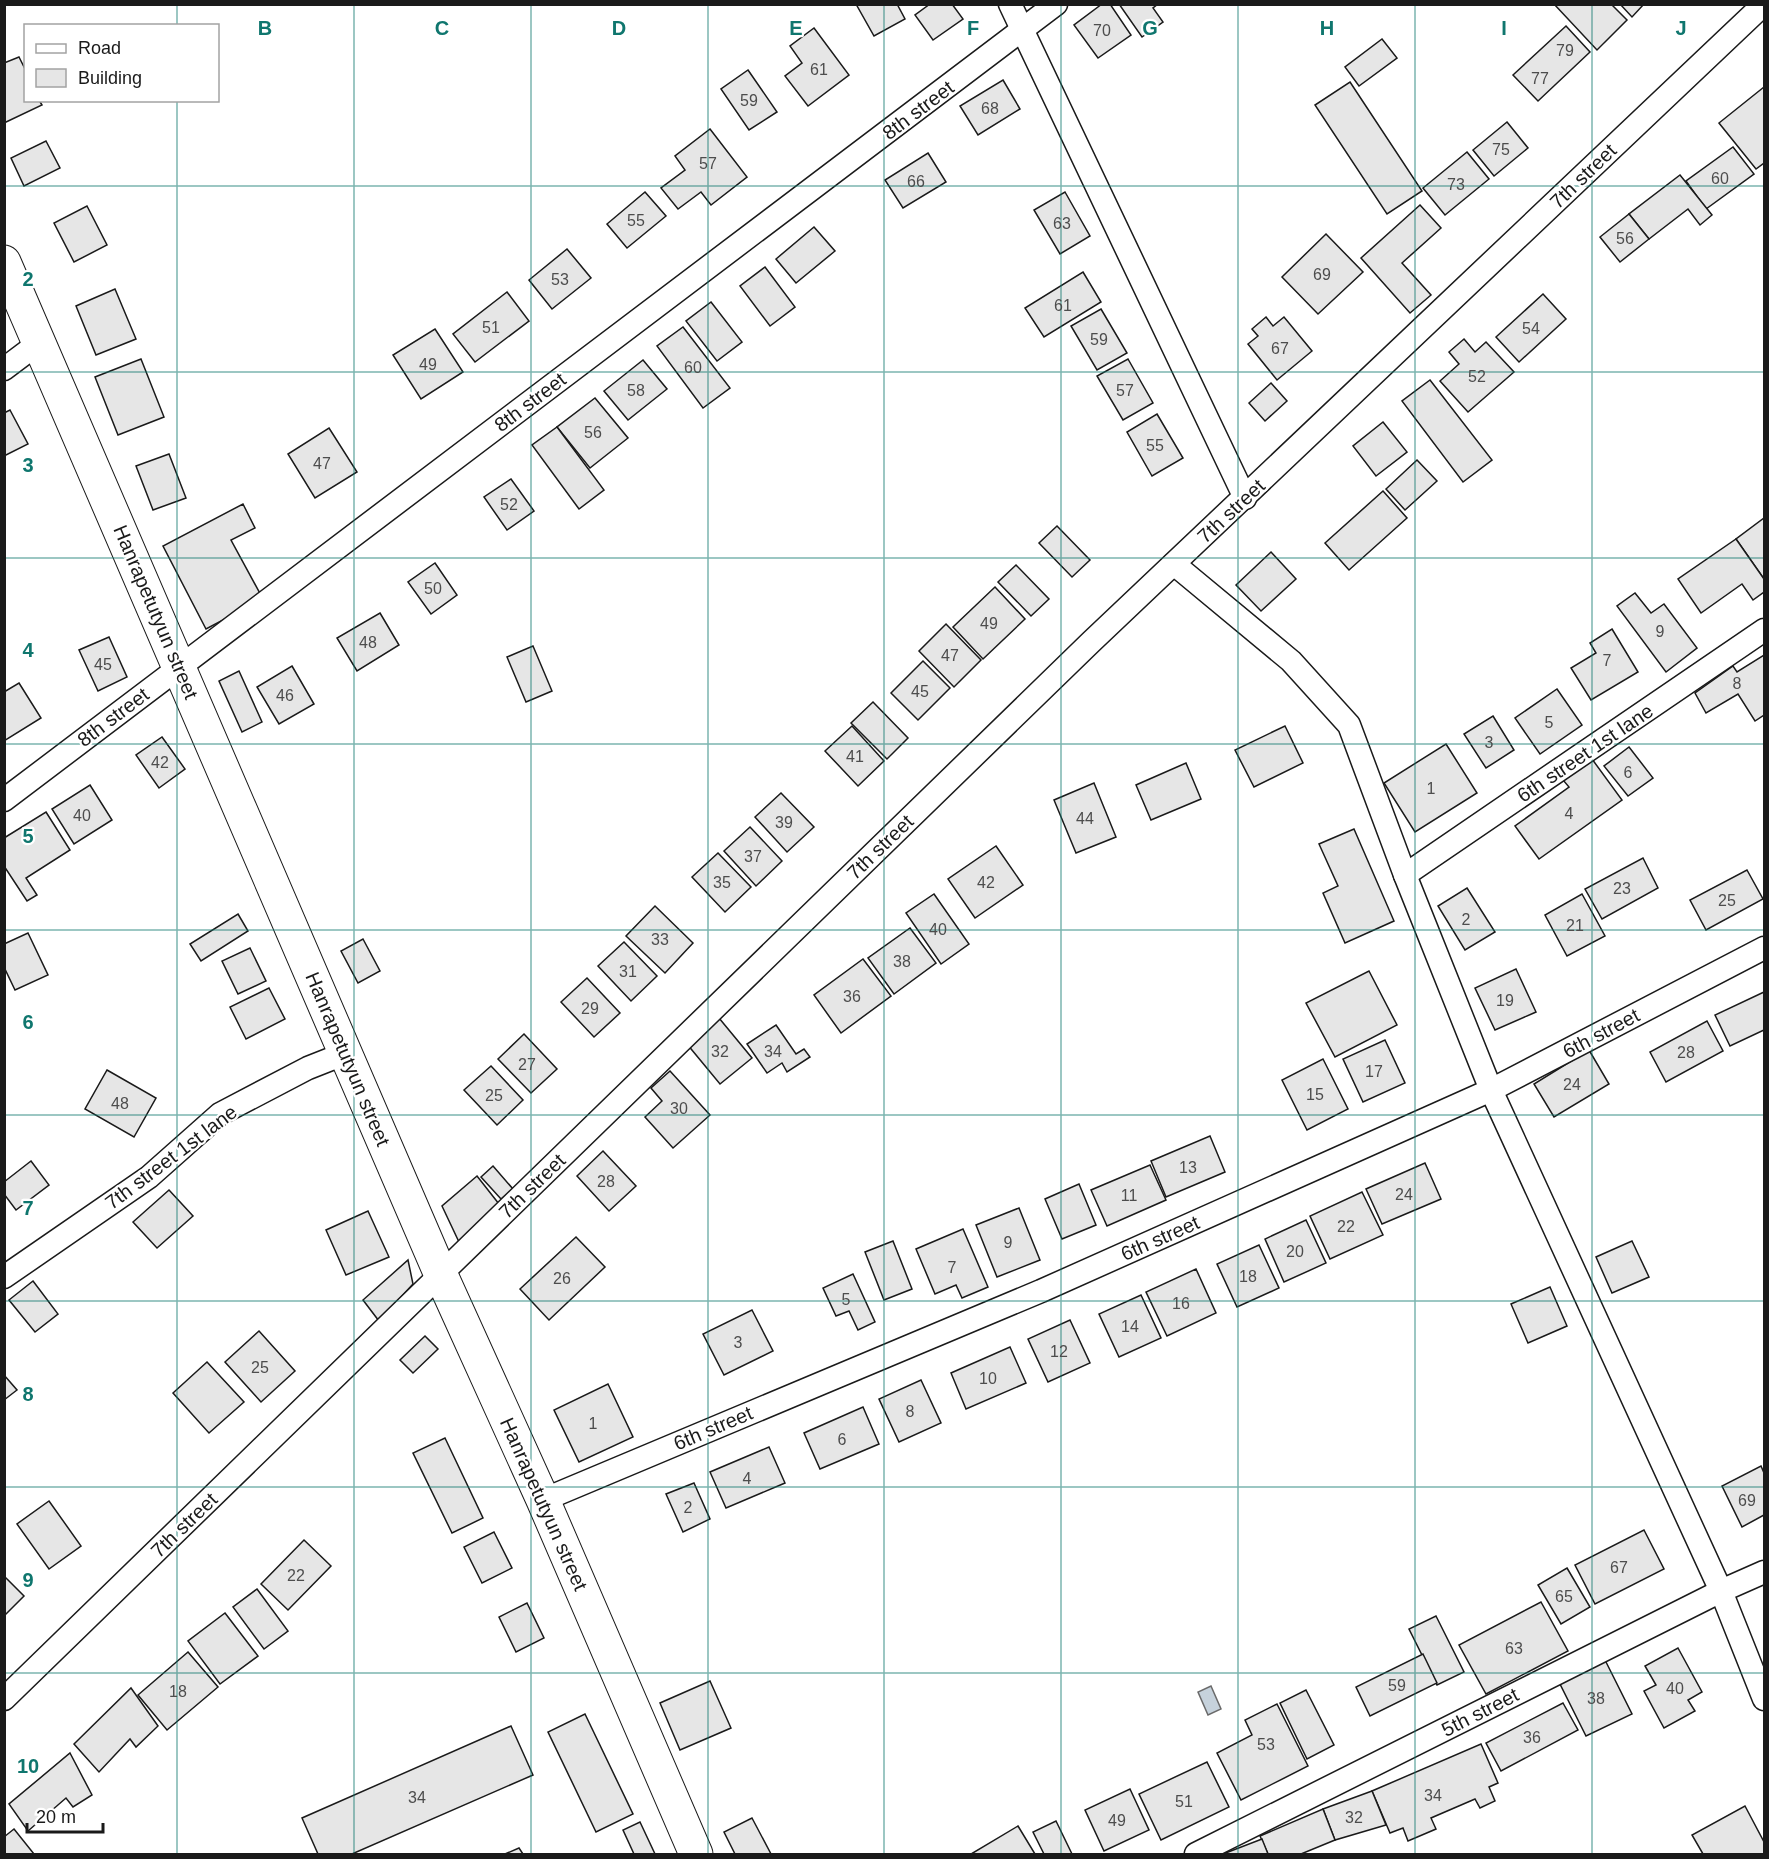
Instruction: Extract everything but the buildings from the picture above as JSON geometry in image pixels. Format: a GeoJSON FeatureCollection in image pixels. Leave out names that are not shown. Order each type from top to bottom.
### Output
{"type":"FeatureCollection","features":[{"type":"Feature","properties":{"kind":"main road","name":"Hanrapetutyun street"},"geometry":{"type":"LineString","coordinates":[[4,262],[441,1275],[543,1500],[696,1854]]}},
{"type":"Feature","properties":{"kind":"street"},"geometry":{"type":"LineString","coordinates":[[1010,4],[1245,498]]}},
{"type":"Feature","properties":{"kind":"street","name":"8th street"},"geometry":{"type":"LineString","coordinates":[[4,800],[1056,4]]}},
{"type":"Feature","properties":{"kind":"street","name":"7th street"},"geometry":{"type":"LineString","coordinates":[[4,1699],[1082,650],[1764,4]]}},
{"type":"Feature","properties":{"kind":"street"},"geometry":{"type":"LineString","coordinates":[[4,369],[40,342]]}},
{"type":"Feature","properties":{"kind":"street"},"geometry":{"type":"LineString","coordinates":[[1174,564],[1291,661],[1349,725],[1405,875],[1491,1090],[1721,1592],[1764,1699]]}},
{"type":"Feature","properties":{"kind":"street","name":"6th street 1st lane"},"geometry":{"type":"LineString","coordinates":[[1405,875],[1764,630]]}},
{"type":"Feature","properties":{"kind":"street","name":"6th street"},"geometry":{"type":"LineString","coordinates":[[543,1500],[1041,1292],[1491,1090],[1764,948]]}},
{"type":"Feature","properties":{"kind":"street","name":"7th street 1st lane"},"geometry":{"type":"LineString","coordinates":[[4,1277],[150,1177],[220,1114],[308,1068],[346,1053]]}},
{"type":"Feature","properties":{"kind":"street","name":"5th street"},"geometry":{"type":"LineString","coordinates":[[1196,1854],[1764,1572]]}},
{"type":"Feature","properties":{"kind":"shaded area"},"geometry":{"type":"Polygon","coordinates":[[[1211,1686],[1221,1709],[1208,1715],[1198,1692],[1211,1686]]]}}]}
